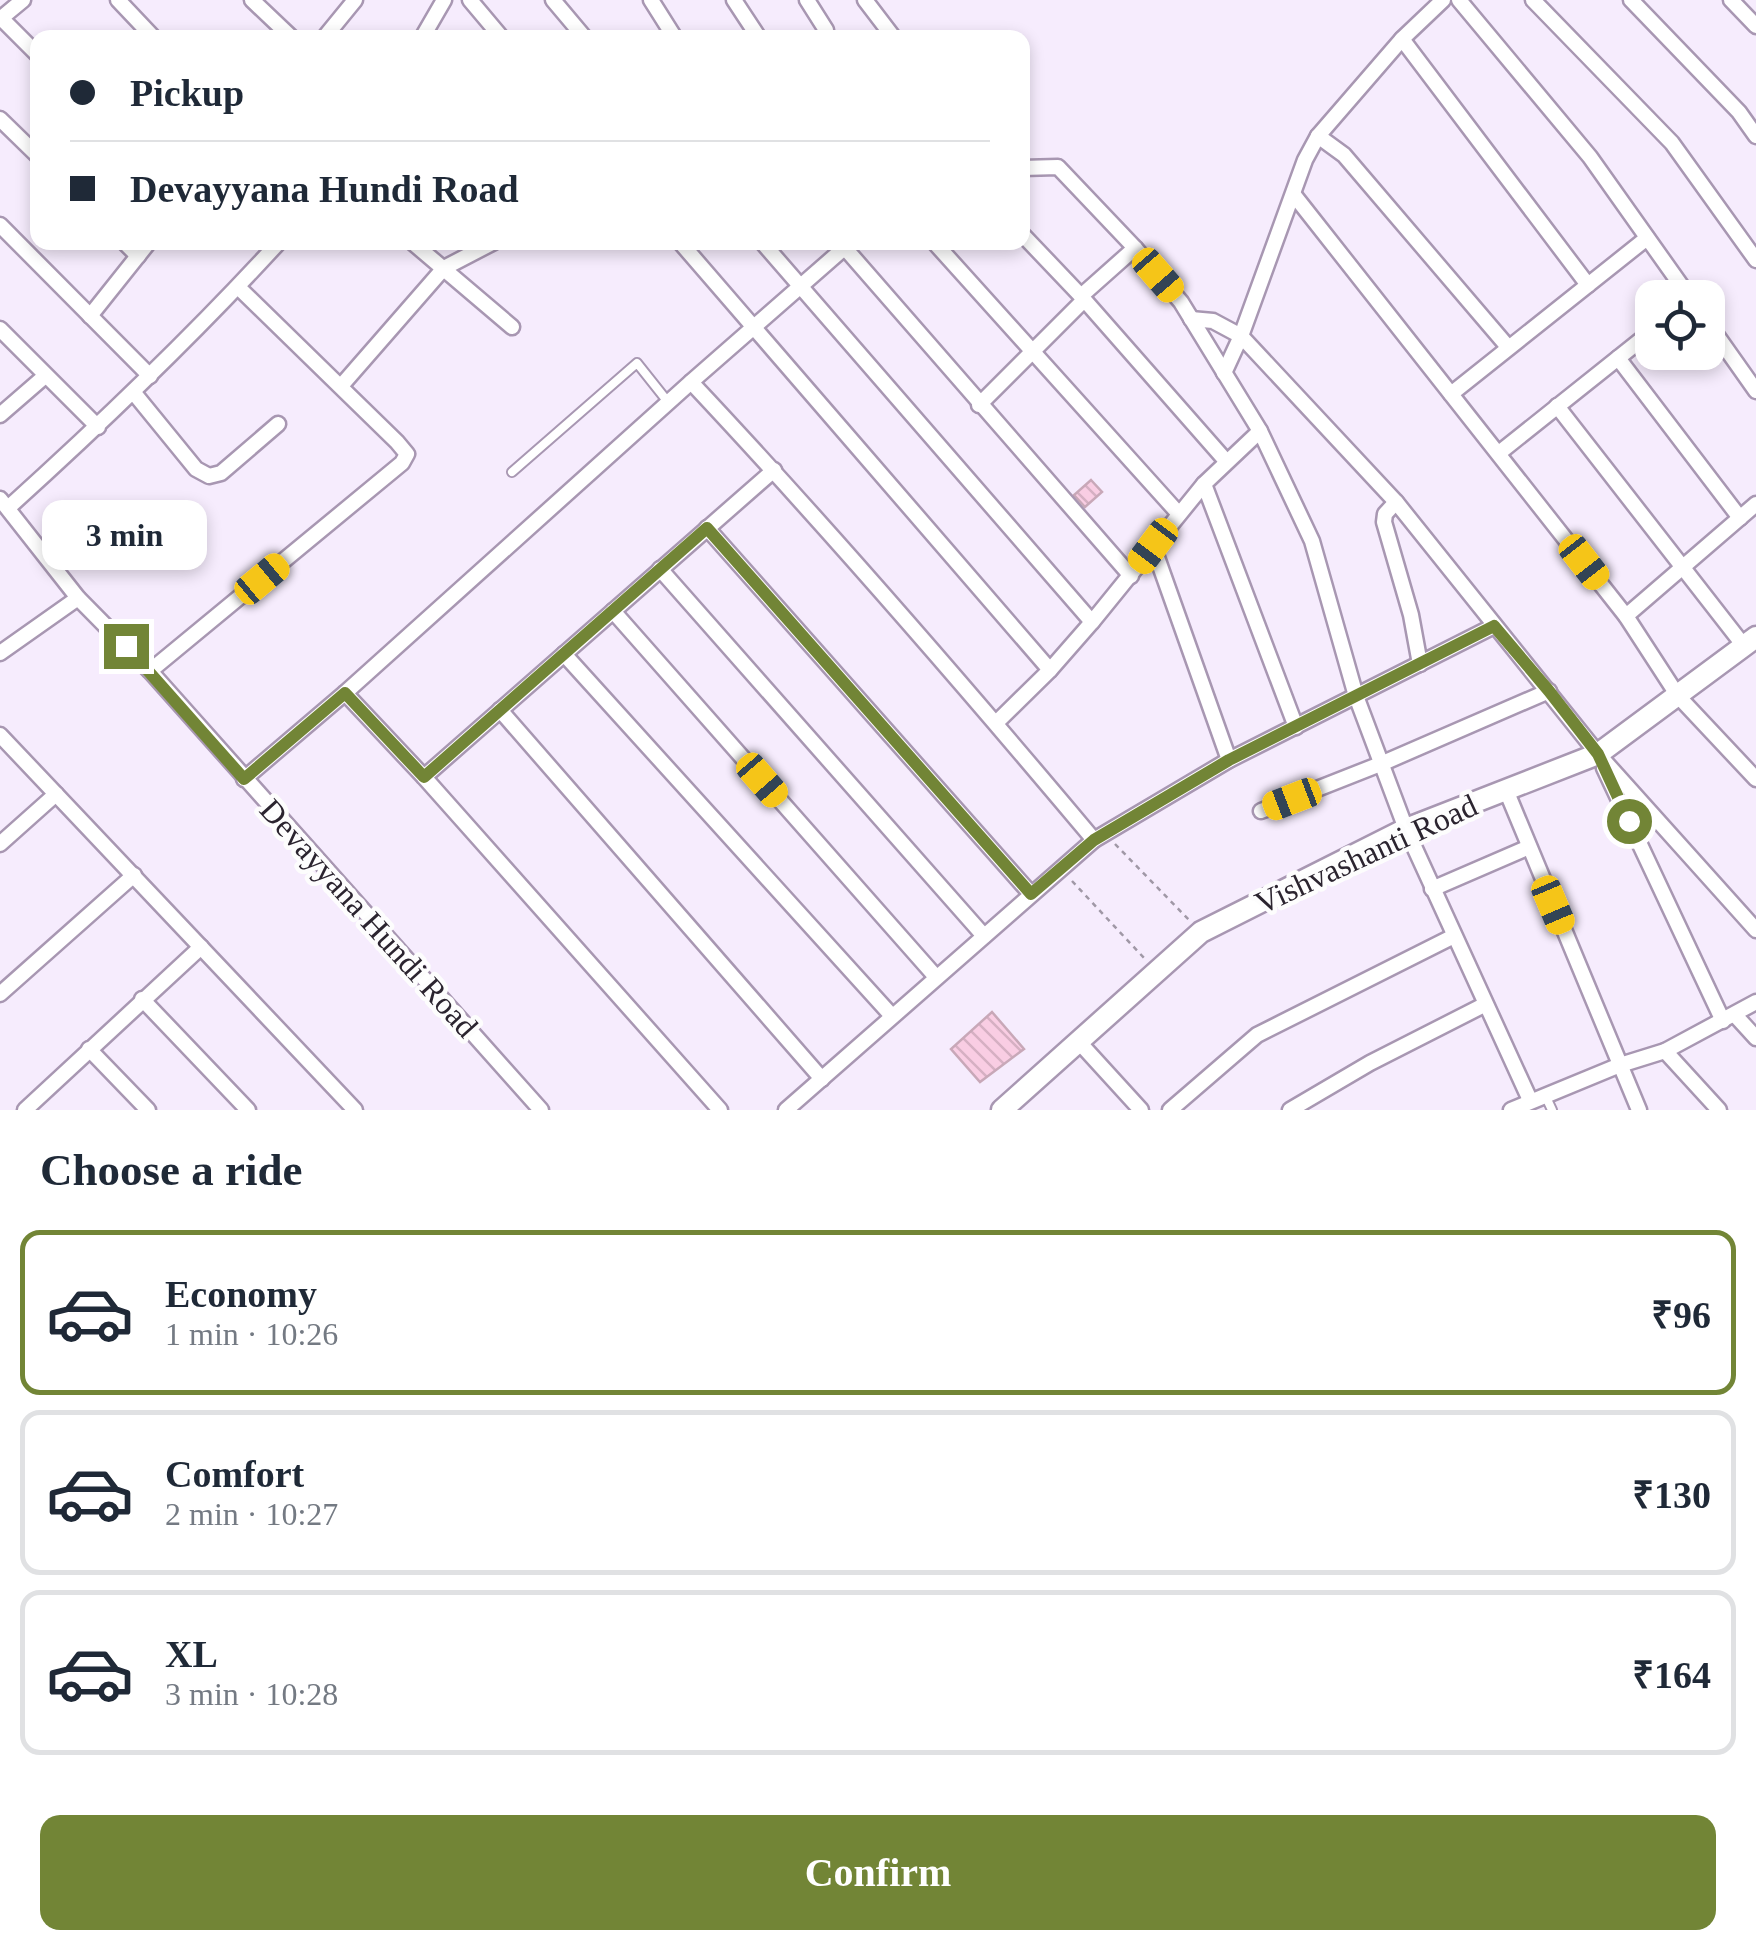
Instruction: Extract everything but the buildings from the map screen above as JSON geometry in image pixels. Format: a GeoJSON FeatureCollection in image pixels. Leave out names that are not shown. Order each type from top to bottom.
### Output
{"type":"FeatureCollection","features":[{"type":"Feature","properties":{"kind":"street"},"geometry":{"type":"LineString","coordinates":[[23,0],[1,19],[30,47]]}},
{"type":"Feature","properties":{"kind":"street"},"geometry":{"type":"LineString","coordinates":[[118,0],[146,30]]}},
{"type":"Feature","properties":{"kind":"street"},"geometry":{"type":"LineString","coordinates":[[252,0],[284,30]]}},
{"type":"Feature","properties":{"kind":"street"},"geometry":{"type":"LineString","coordinates":[[331,30],[356,0]]}},
{"type":"Feature","properties":{"kind":"street"},"geometry":{"type":"LineString","coordinates":[[427,30],[444,0]]}},
{"type":"Feature","properties":{"kind":"street"},"geometry":{"type":"LineString","coordinates":[[470,0],[495,30]]}},
{"type":"Feature","properties":{"kind":"street"},"geometry":{"type":"LineString","coordinates":[[553,0],[578,30]]}},
{"type":"Feature","properties":{"kind":"street"},"geometry":{"type":"LineString","coordinates":[[651,0],[669,30]]}},
{"type":"Feature","properties":{"kind":"street"},"geometry":{"type":"LineString","coordinates":[[734,0],[754,30]]}},
{"type":"Feature","properties":{"kind":"street"},"geometry":{"type":"LineString","coordinates":[[806,0],[826,30]]}},
{"type":"Feature","properties":{"kind":"street"},"geometry":{"type":"LineString","coordinates":[[865,0],[888,30]]}},
{"type":"Feature","properties":{"kind":"street"},"geometry":{"type":"LineString","coordinates":[[1224,373],[1305,160],[1318,136],[1402,39],[1442,0]]}},
{"type":"Feature","properties":{"kind":"street"},"geometry":{"type":"LineString","coordinates":[[1459,0],[1590,157],[1677,280]]}},
{"type":"Feature","properties":{"kind":"street"},"geometry":{"type":"LineString","coordinates":[[1533,0],[1672,143],[1756,260]]}},
{"type":"Feature","properties":{"kind":"street"},"geometry":{"type":"LineString","coordinates":[[1630,0],[1739,112],[1756,136]]}},
{"type":"Feature","properties":{"kind":"street"},"geometry":{"type":"LineString","coordinates":[[1730,0],[1756,26]]}},
{"type":"Feature","properties":{"kind":"street"},"geometry":{"type":"LineString","coordinates":[[1402,39],[1588,284]]}},
{"type":"Feature","properties":{"kind":"street"},"geometry":{"type":"LineString","coordinates":[[0,119],[30,148]]}},
{"type":"Feature","properties":{"kind":"street"},"geometry":{"type":"LineString","coordinates":[[1318,136],[1344,155],[1508,347]]}},
{"type":"Feature","properties":{"kind":"street"},"geometry":{"type":"LineString","coordinates":[[1030,168],[1058,167],[1134,248],[1181,302],[1260,431],[1312,541],[1356,696],[1406,829],[1484,1004],[1537,1098]]}},
{"type":"Feature","properties":{"kind":"street"},"geometry":{"type":"LineString","coordinates":[[1294,194],[1626,616],[1678,696],[1753,770]]}},
{"type":"Feature","properties":{"kind":"street"},"geometry":{"type":"LineString","coordinates":[[0,224],[150,376]]}},
{"type":"Feature","properties":{"kind":"street"},"geometry":{"type":"LineString","coordinates":[[1451,394],[1647,238]]}},
{"type":"Feature","properties":{"kind":"street"},"geometry":{"type":"LineString","coordinates":[[1030,243],[1226,461]]}},
{"type":"Feature","properties":{"kind":"street"},"geometry":{"type":"LineString","coordinates":[[980,405],[1134,248]]}},
{"type":"Feature","properties":{"kind":"street"},"geometry":{"type":"LineString","coordinates":[[132,250],[138,256]]}},
{"type":"Feature","properties":{"kind":"street"},"geometry":{"type":"LineString","coordinates":[[90,316],[143,250]]}},
{"type":"Feature","properties":{"kind":"street"},"geometry":{"type":"LineString","coordinates":[[4,503],[98,427],[272,250]]}},
{"type":"Feature","properties":{"kind":"street"},"geometry":{"type":"LineString","coordinates":[[422,250],[512,327]]}},
{"type":"Feature","properties":{"kind":"street"},"geometry":{"type":"LineString","coordinates":[[341,386],[444,268],[479,250]]}},
{"type":"Feature","properties":{"kind":"street"},"geometry":{"type":"LineString","coordinates":[[687,250],[1050,670]]}},
{"type":"Feature","properties":{"kind":"street"},"geometry":{"type":"LineString","coordinates":[[769,250],[1092,622]]}},
{"type":"Feature","properties":{"kind":"street"},"geometry":{"type":"LineString","coordinates":[[244,779],[844,250]]}},
{"type":"Feature","properties":{"kind":"street"},"geometry":{"type":"LineString","coordinates":[[851,250],[1130,576]]}},
{"type":"Feature","properties":{"kind":"street"},"geometry":{"type":"LineString","coordinates":[[941,250],[1179,514]]}},
{"type":"Feature","properties":{"kind":"street"},"geometry":{"type":"LineString","coordinates":[[150,671],[402,463],[407,454],[238,287]]}},
{"type":"Feature","properties":{"kind":"street"},"geometry":{"type":"LineString","coordinates":[[1191,319],[1213,322],[1241,336],[1396,502],[1598,754],[1756,930]]}},
{"type":"Feature","properties":{"kind":"street"},"geometry":{"type":"LineString","coordinates":[[0,329],[98,427]]}},
{"type":"Feature","properties":{"kind":"street"},"geometry":{"type":"LineString","coordinates":[[1499,453],[1635,344]]}},
{"type":"Feature","properties":{"kind":"street"},"geometry":{"type":"LineString","coordinates":[[1725,346],[1756,391]]}},
{"type":"Feature","properties":{"kind":"street"},"geometry":{"type":"LineString","coordinates":[[1618,358],[1740,518]]}},
{"type":"Feature","properties":{"kind":"street"},"geometry":{"type":"LineString","coordinates":[[0,415],[45,376]]}},
{"type":"Feature","properties":{"kind":"street"},"geometry":{"type":"LineString","coordinates":[[692,382],[1099,837]]}},
{"type":"Feature","properties":{"kind":"street"},"geometry":{"type":"LineString","coordinates":[[134,392],[196,470],[208,476],[221,473],[278,424]]}},
{"type":"Feature","properties":{"kind":"street"},"geometry":{"type":"LineString","coordinates":[[1557,406],[1684,567],[1750,641]]}},
{"type":"Feature","properties":{"kind":"street"},"geometry":{"type":"LineString","coordinates":[[996,723],[1092,622],[1204,484],[1260,431]]}},
{"type":"Feature","properties":{"kind":"street"},"geometry":{"type":"LineString","coordinates":[[424,777],[774,470]]}},
{"type":"Feature","properties":{"kind":"street"},"geometry":{"type":"LineString","coordinates":[[1204,484],[1296,727]]}},
{"type":"Feature","properties":{"kind":"street"},"geometry":{"type":"LineString","coordinates":[[1396,502],[1385,514],[1384,522],[1411,616],[1420,664]]}},
{"type":"Feature","properties":{"kind":"street","name":"Devayyana Hundi Road"},"geometry":{"type":"LineString","coordinates":[[4,503],[78,598],[150,671],[541,1110]]}},
{"type":"Feature","properties":{"kind":"street"},"geometry":{"type":"LineString","coordinates":[[1626,616],[1756,504]]}},
{"type":"Feature","properties":{"kind":"street"},"geometry":{"type":"LineString","coordinates":[[707,528],[1031,894]]}},
{"type":"Feature","properties":{"kind":"street"},"geometry":{"type":"LineString","coordinates":[[1153,546],[1229,760]]}},
{"type":"Feature","properties":{"kind":"street"},"geometry":{"type":"LineString","coordinates":[[660,569],[984,936]]}},
{"type":"Feature","properties":{"kind":"street"},"geometry":{"type":"LineString","coordinates":[[0,653],[78,598]]}},
{"type":"Feature","properties":{"kind":"street"},"geometry":{"type":"LineString","coordinates":[[613,611],[936,978]]}},
{"type":"Feature","properties":{"kind":"street"},"geometry":{"type":"LineString","coordinates":[[786,1110],[1099,837],[1229,760],[1494,626]]}},
{"type":"Feature","properties":{"kind":"street","name":"Vishvashanti Road"},"geometry":{"type":"LineString","coordinates":[[1002,1110],[1202,932],[1406,829],[1598,754],[1750,641]]}},
{"type":"Feature","properties":{"kind":"street"},"geometry":{"type":"LineString","coordinates":[[564,654],[892,1016]]}},
{"type":"Feature","properties":{"kind":"street"},"geometry":{"type":"LineString","coordinates":[[1261,811],[1549,691]]}},
{"type":"Feature","properties":{"kind":"street"},"geometry":{"type":"LineString","coordinates":[[345,693],[720,1110]]}},
{"type":"Feature","properties":{"kind":"street"},"geometry":{"type":"LineString","coordinates":[[500,710],[822,1079]]}},
{"type":"Feature","properties":{"kind":"street"},"geometry":{"type":"LineString","coordinates":[[0,735],[355,1110]]}},
{"type":"Feature","properties":{"kind":"street"},"geometry":{"type":"LineString","coordinates":[[1598,754],[1729,1018],[1756,1038]]}},
{"type":"Feature","properties":{"kind":"street"},"geometry":{"type":"LineString","coordinates":[[1506,790],[1639,1110]]}},
{"type":"Feature","properties":{"kind":"street"},"geometry":{"type":"LineString","coordinates":[[0,844],[56,794]]}},
{"type":"Feature","properties":{"kind":"street"},"geometry":{"type":"LineString","coordinates":[[1432,889],[1529,848]]}},
{"type":"Feature","properties":{"kind":"street"},"geometry":{"type":"LineString","coordinates":[[0,994],[134,875]]}},
{"type":"Feature","properties":{"kind":"street"},"geometry":{"type":"LineString","coordinates":[[1170,1110],[1257,1036],[1454,936]]}},
{"type":"Feature","properties":{"kind":"street"},"geometry":{"type":"LineString","coordinates":[[35,1107],[90,1049],[200,947]]}},
{"type":"Feature","properties":{"kind":"street"},"geometry":{"type":"LineString","coordinates":[[142,999],[248,1110]]}},
{"type":"Feature","properties":{"kind":"street"},"geometry":{"type":"LineString","coordinates":[[1511,1110],[1620,1065],[1665,1051],[1756,1002]]}},
{"type":"Feature","properties":{"kind":"street"},"geometry":{"type":"LineString","coordinates":[[1290,1110],[1484,1004]]}},
{"type":"Feature","properties":{"kind":"street"},"geometry":{"type":"LineString","coordinates":[[1078,1042],[1141,1110]]}},
{"type":"Feature","properties":{"kind":"street"},"geometry":{"type":"LineString","coordinates":[[90,1049],[148,1110]]}},
{"type":"Feature","properties":{"kind":"street"},"geometry":{"type":"LineString","coordinates":[[1665,1051],[1719,1110]]}},
{"type":"Feature","properties":{"kind":"lane"},"geometry":{"type":"LineString","coordinates":[[512,472],[638,363],[668,402]]}},
{"type":"Feature","properties":{"kind":"lane"},"geometry":{"type":"LineString","coordinates":[[1537,1098],[1552,1110]]}},
{"type":"Feature","properties":{"kind":"path"},"geometry":{"type":"LineString","coordinates":[[1099,837],[1202,932]]}},
{"type":"Feature","properties":{"kind":"path"},"geometry":{"type":"LineString","coordinates":[[1061,868],[1157,972]]}},
{"type":"Feature","properties":{"kind":"route"},"geometry":{"type":"LineString","coordinates":[[126,646],[244,779],[345,693],[424,777],[707,528],[1031,894],[1094,840],[1229,760],[1494,626],[1598,754],[1629,821]]}}]}
